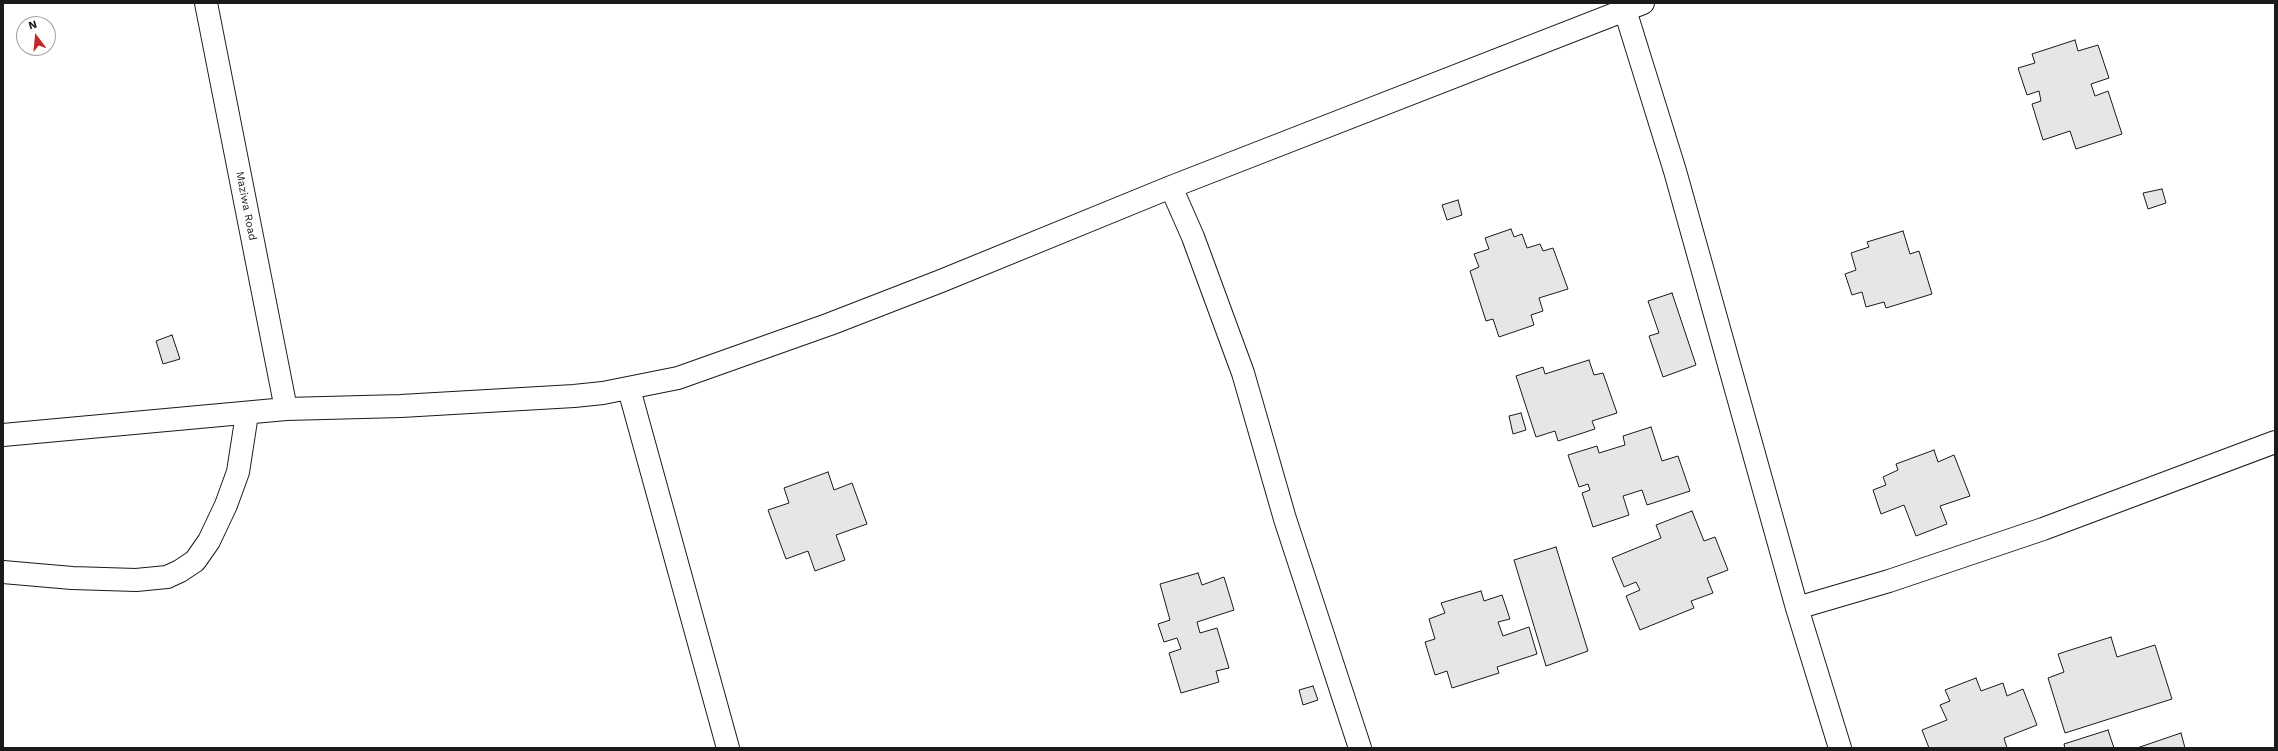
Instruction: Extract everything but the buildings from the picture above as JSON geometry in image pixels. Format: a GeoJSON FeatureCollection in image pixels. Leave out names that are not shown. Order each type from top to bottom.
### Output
{"type":"FeatureCollection","features":[{"type":"Feature","properties":{"kind":"street","name":"Maziwa Road"},"geometry":{"type":"LineString","coordinates":[[206,3],[286,409]]}},
{"type":"Feature","properties":{"kind":"street"},"geometry":{"type":"LineString","coordinates":[[3,436],[247,414],[286,409],[401,406],[574,396],[629,389],[678,378],[830,324],[1171,187],[1634,6],[1674,172],[1797,608],[1840,748]]}},
{"type":"Feature","properties":{"kind":"street"},"geometry":{"type":"LineString","coordinates":[[1171,187],[1193,237],[1242,373],[1288,526],[1360,748]]}},
{"type":"Feature","properties":{"kind":"street"},"geometry":{"type":"LineString","coordinates":[[629,389],[728,748]]}},
{"type":"Feature","properties":{"kind":"street"},"geometry":{"type":"LineString","coordinates":[[3,572],[72,578],[136,580],[166,577],[180,571],[195,561],[209,541],[226,505],[238,472],[247,414]]}},
{"type":"Feature","properties":{"kind":"street"},"geometry":{"type":"LineString","coordinates":[[1797,608],[1889,580],[2043,529],[2275,442]]}}]}
